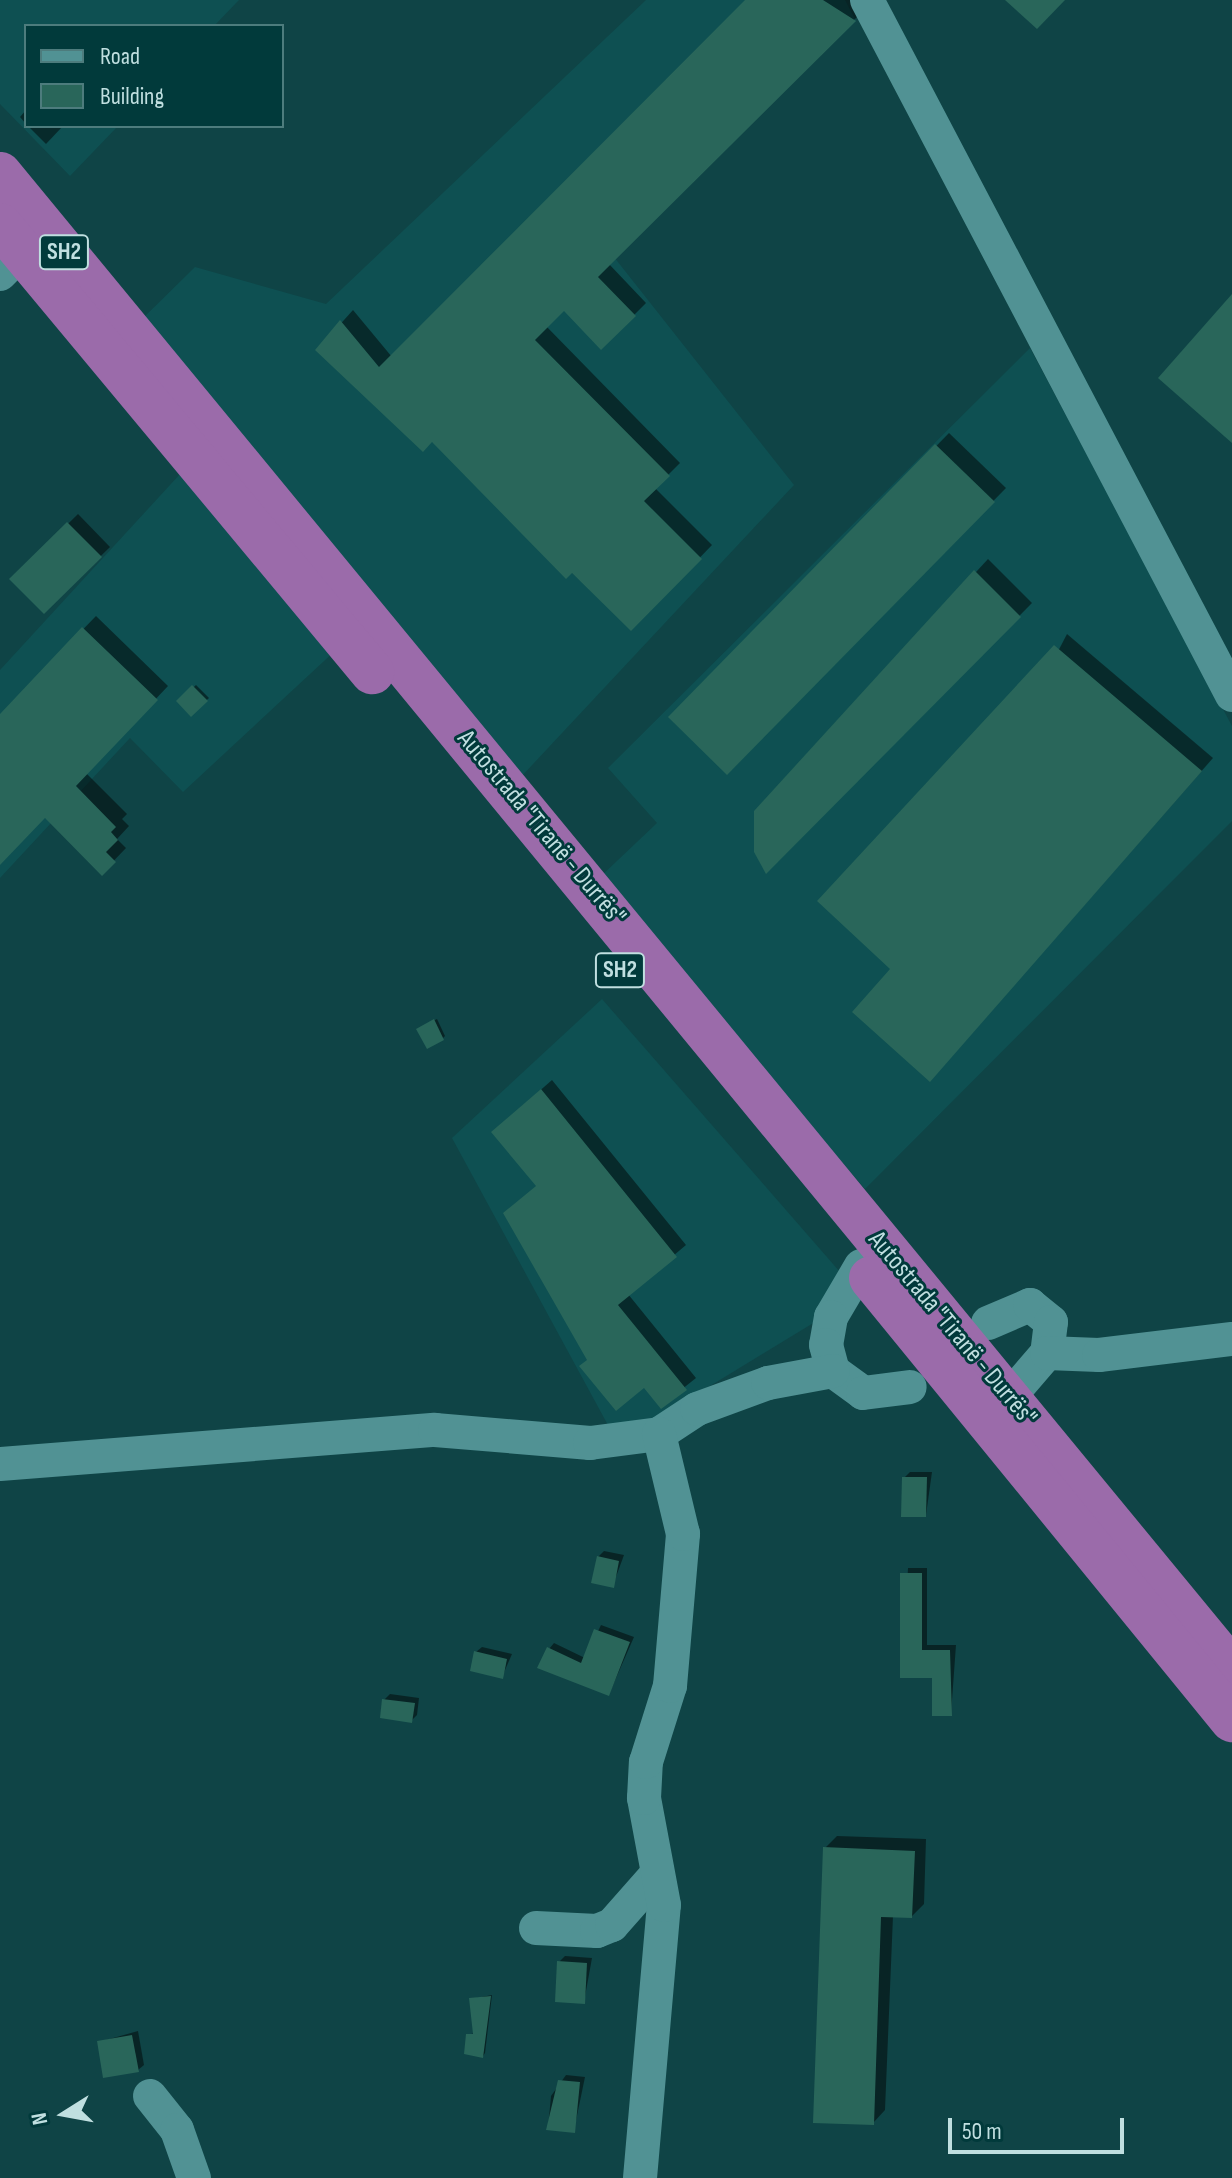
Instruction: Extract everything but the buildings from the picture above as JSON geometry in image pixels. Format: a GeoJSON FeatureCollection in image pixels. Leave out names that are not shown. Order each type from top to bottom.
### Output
{"type":"FeatureCollection","features":[{"type":"Feature","properties":{"kind":"highway","name":"Autostrada \"Tiranë - Durrës\""},"geometry":{"type":"LineString","coordinates":[[0,174],[1010,1396],[1232,1670]]}},
{"type":"Feature","properties":{"kind":"highway","name":"Autostrada \"Tiranë - Durrës\""},"geometry":{"type":"LineString","coordinates":[[7,251],[861,1266],[1232,1720]]}},
{"type":"Feature","properties":{"kind":"street"},"geometry":{"type":"LineString","coordinates":[[867,0],[1232,695]]}},
{"type":"Feature","properties":{"kind":"street"},"geometry":{"type":"LineString","coordinates":[[861,1266],[831,1317],[826,1345],[833,1371],[863,1393],[910,1387]]}},
{"type":"Feature","properties":{"kind":"street"},"geometry":{"type":"LineString","coordinates":[[988,1323],[1014,1308],[1044,1310],[1052,1336],[1047,1353],[1010,1396]]}},
{"type":"Feature","properties":{"kind":"street"},"geometry":{"type":"LineString","coordinates":[[1047,1353],[1099,1355],[1232,1339]]}},
{"type":"Feature","properties":{"kind":"street"},"geometry":{"type":"LineString","coordinates":[[0,1464],[435,1430],[590,1443],[659,1434],[740,1394],[833,1371]]}},
{"type":"Feature","properties":{"kind":"street"},"geometry":{"type":"LineString","coordinates":[[640,2178],[664,1905],[657,1874],[646,1762],[670,1686],[683,1534],[659,1434]]}},
{"type":"Feature","properties":{"kind":"street"},"geometry":{"type":"LineString","coordinates":[[536,1928],[604,1928],[657,1874]]}},
{"type":"Feature","properties":{"kind":"street"},"geometry":{"type":"LineString","coordinates":[[150,2096],[177,2130],[194,2178]]}},
{"type":"Feature","properties":{"kind":"shaded area"},"geometry":{"type":"Polygon","coordinates":[[[0,0],[239,0],[216,24],[24,24],[24,128],[116,128],[70,176],[0,104],[0,0]]]}},
{"type":"Feature","properties":{"kind":"shaded area"},"geometry":{"type":"Polygon","coordinates":[[[646,0],[845,0],[856,21],[614,257],[794,485],[520,778],[137,324],[195,267],[326,304],[646,0]]]}},
{"type":"Feature","properties":{"kind":"shaded area"},"geometry":{"type":"Polygon","coordinates":[[[1030,348],[1232,726],[1232,821],[865,1189],[599,878],[657,823],[608,768],[1030,348]]]}},
{"type":"Feature","properties":{"kind":"shaded area"},"geometry":{"type":"Polygon","coordinates":[[[181,473],[337,649],[183,792],[130,738],[0,878],[0,670],[181,473]]]}},
{"type":"Feature","properties":{"kind":"shaded area"},"geometry":{"type":"Polygon","coordinates":[[[602,999],[840,1272],[815,1322],[656,1419],[609,1427],[452,1138],[602,999]]]}}]}
